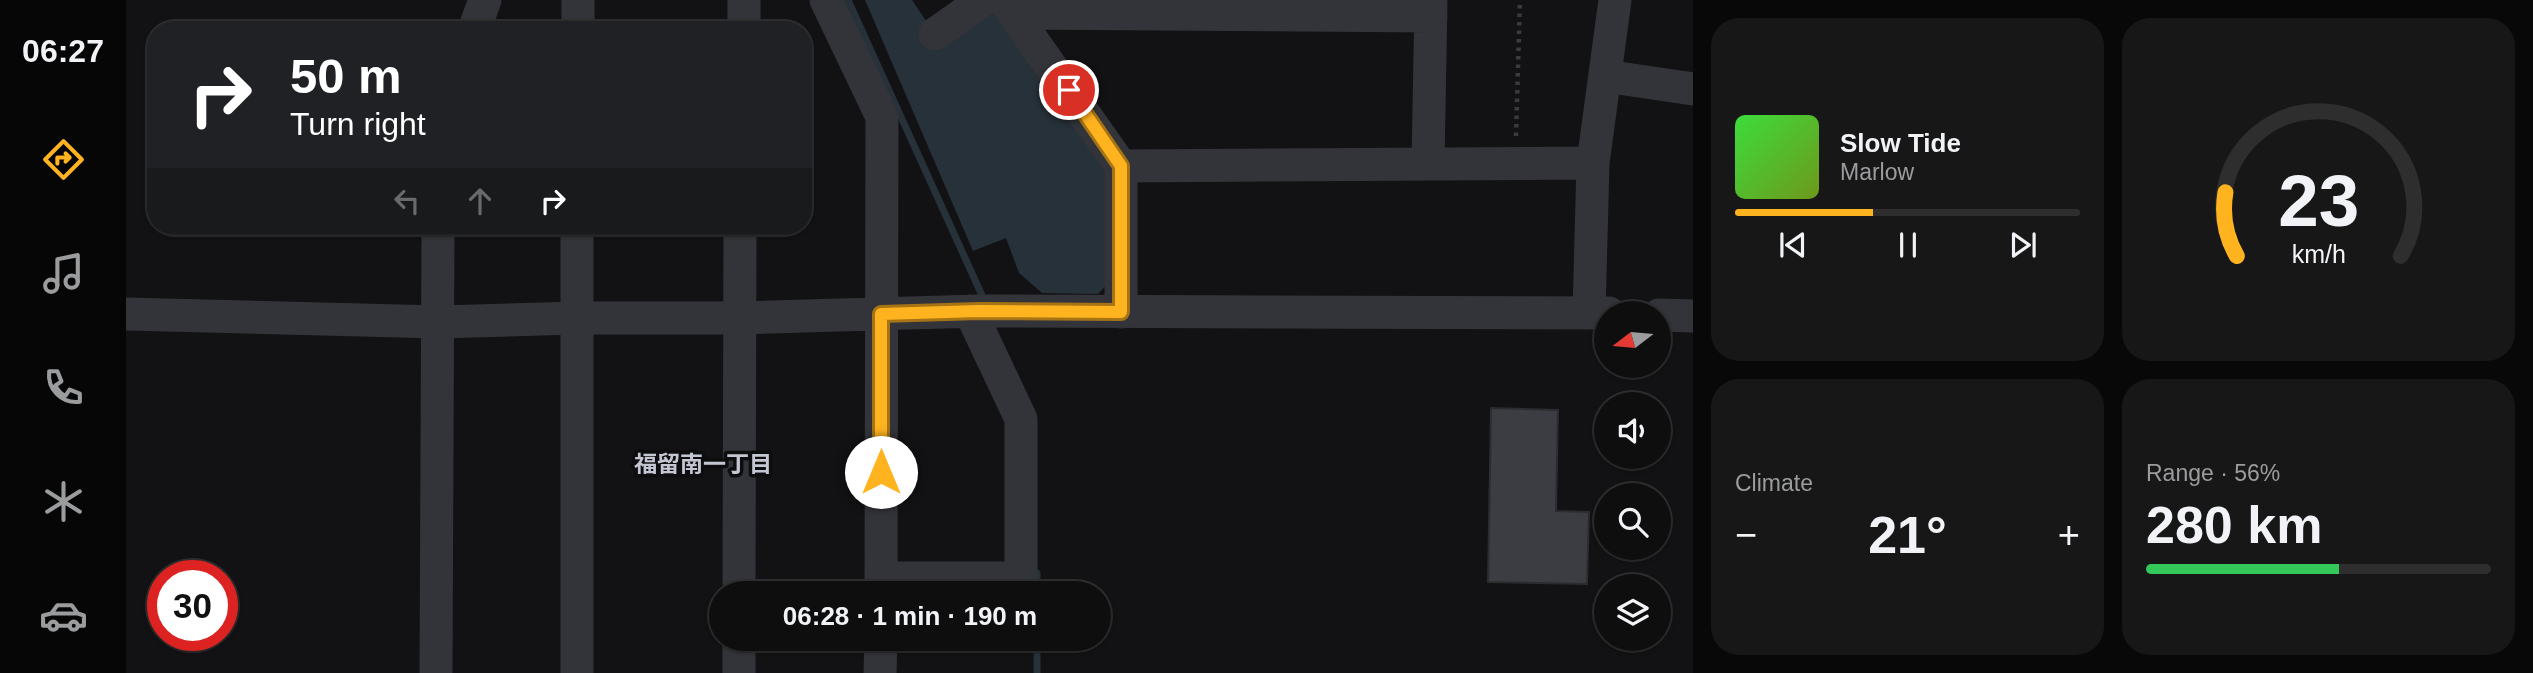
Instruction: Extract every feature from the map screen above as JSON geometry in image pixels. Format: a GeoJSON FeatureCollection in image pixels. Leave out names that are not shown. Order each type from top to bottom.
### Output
{"type":"FeatureCollection","features":[{"type":"Feature","properties":{"kind":"street"},"geometry":{"type":"LineString","coordinates":[[477,21],[485,0]]}},
{"type":"Feature","properties":{"kind":"street"},"geometry":{"type":"LineString","coordinates":[[578,0],[578,21]]}},
{"type":"Feature","properties":{"kind":"street"},"geometry":{"type":"LineString","coordinates":[[744,0],[744,21]]}},
{"type":"Feature","properties":{"kind":"street"},"geometry":{"type":"LineString","coordinates":[[826,0],[882,117],[881,581]]}},
{"type":"Feature","properties":{"kind":"street"},"geometry":{"type":"LineString","coordinates":[[1599,301],[1593,163],[1615,0]]}},
{"type":"Feature","properties":{"kind":"street"},"geometry":{"type":"LineString","coordinates":[[935,34],[1000,4],[1431,8],[1428,163]]}},
{"type":"Feature","properties":{"kind":"street"},"geometry":{"type":"LineString","coordinates":[[1000,4],[1121,166],[1121,312]]}},
{"type":"Feature","properties":{"kind":"street"},"geometry":{"type":"LineString","coordinates":[[1605,76],[1693,89]]}},
{"type":"Feature","properties":{"kind":"street"},"geometry":{"type":"LineString","coordinates":[[1121,166],[1593,163]]}},
{"type":"Feature","properties":{"kind":"street"},"geometry":{"type":"LineString","coordinates":[[436,673],[438,235]]}},
{"type":"Feature","properties":{"kind":"street"},"geometry":{"type":"LineString","coordinates":[[577,235],[577,673]]}},
{"type":"Feature","properties":{"kind":"street"},"geometry":{"type":"LineString","coordinates":[[739,581],[740,235]]}},
{"type":"Feature","properties":{"kind":"street"},"geometry":{"type":"LineString","coordinates":[[968,581],[1021,578],[1021,418],[982,311]]}},
{"type":"Feature","properties":{"kind":"street"},"geometry":{"type":"LineString","coordinates":[[126,314],[439,322],[982,311],[1594,313]]}},
{"type":"Feature","properties":{"kind":"street"},"geometry":{"type":"LineString","coordinates":[[1671,315],[1693,316]]}},
{"type":"Feature","properties":{"kind":"street"},"geometry":{"type":"LineString","coordinates":[[739,651],[739,673]]}},
{"type":"Feature","properties":{"kind":"street"},"geometry":{"type":"LineString","coordinates":[[880,673],[881,651]]}},
{"type":"Feature","properties":{"kind":"path"},"geometry":{"type":"LineString","coordinates":[[1516,163],[1520,0]]}},
{"type":"Feature","properties":{"kind":"shaded area"},"geometry":{"type":"Polygon","coordinates":[[[865,0],[912,0],[935,34],[997,9],[1102,157],[1108,188],[1109,282],[1098,294],[1042,293],[1019,273],[1006,238],[973,251],[865,0]]]}},
{"type":"Feature","properties":{"kind":"building"},"geometry":{"type":"Polygon","coordinates":[[[1491,408],[1558,410],[1556,511],[1589,512],[1587,584],[1488,582],[1491,408]]]}},
{"type":"Feature","properties":{"kind":"waterway"},"geometry":{"type":"LineString","coordinates":[[848,0],[985,302]]}},
{"type":"Feature","properties":{"kind":"waterway"},"geometry":{"type":"LineString","coordinates":[[1037,573],[1037,581]]}},
{"type":"Feature","properties":{"kind":"waterway"},"geometry":{"type":"LineString","coordinates":[[1037,651],[1037,673]]}},
{"type":"Feature","properties":{"kind":"district","name":"福留南一丁目"},"geometry":{"type":"Point","coordinates":[703,464]}},
{"type":"Feature","properties":{"kind":"route"},"geometry":{"type":"LineString","coordinates":[[881,472],[881,314],[979,311],[1121,312],[1121,166],[1069,90]]}}]}
